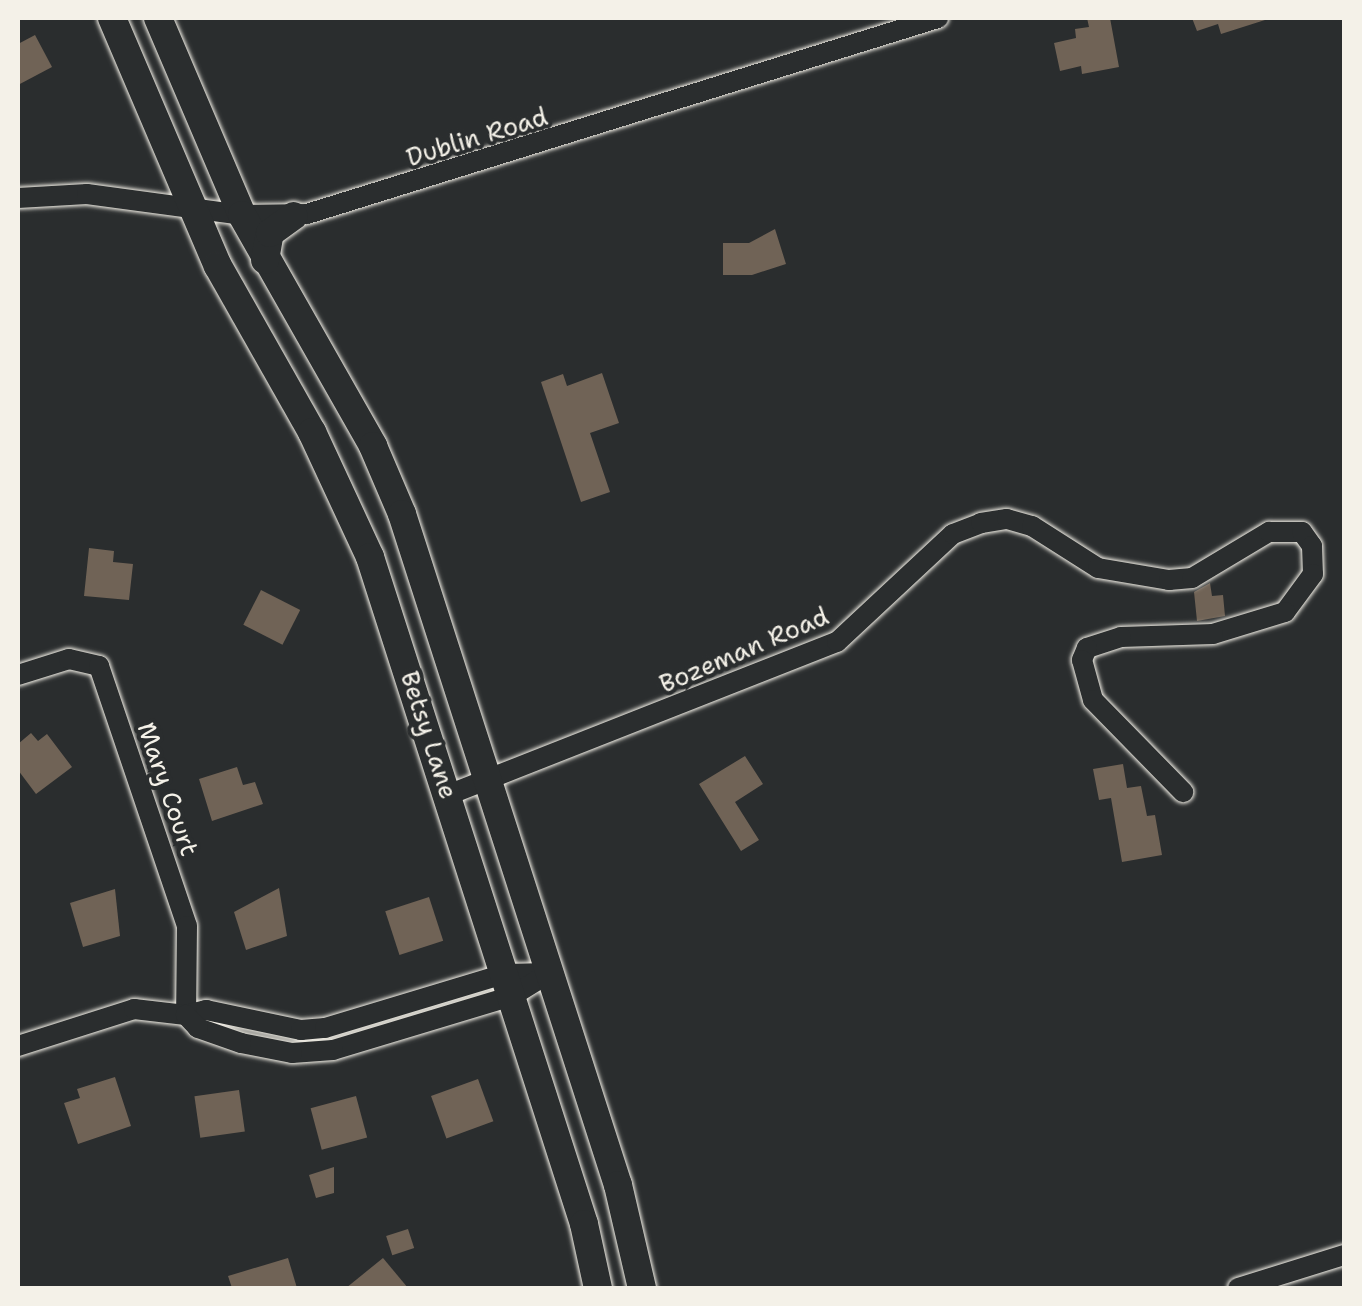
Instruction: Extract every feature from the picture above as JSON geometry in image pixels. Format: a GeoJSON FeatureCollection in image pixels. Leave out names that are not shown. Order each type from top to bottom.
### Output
{"type":"FeatureCollection","features":[{"type":"Feature","properties":{"kind":"main road","name":"Betsy Lane"},"geometry":{"type":"LineString","coordinates":[[112,18],[192,210],[347,498],[448,795],[598,1288]]}},
{"type":"Feature","properties":{"kind":"main road","name":"Betsy Lane"},"geometry":{"type":"LineString","coordinates":[[158,18],[242,215],[389,481],[618,1186],[642,1288]]}},
{"type":"Feature","properties":{"kind":"main road"},"geometry":{"type":"LineString","coordinates":[[265,260],[270,232],[293,216]]}},
{"type":"Feature","properties":{"kind":"main road"},"geometry":{"type":"LineString","coordinates":[[347,498],[389,481]]}},
{"type":"Feature","properties":{"kind":"street","name":"Dublin Road"},"geometry":{"type":"LineString","coordinates":[[18,198],[87,194],[192,210],[293,216],[938,18]]}},
{"type":"Feature","properties":{"kind":"street","name":"Bozeman Road"},"geometry":{"type":"LineString","coordinates":[[448,795],[837,642],[952,534],[981,523],[1007,519],[1032,526],[1098,568],[1169,580],[1192,578],[1269,532],[1302,532],[1312,546],[1313,574],[1285,612],[1214,634],[1121,637],[1087,648],[1082,660],[1093,700],[1183,792]]}},
{"type":"Feature","properties":{"kind":"street","name":"Mary Court"},"geometry":{"type":"LineString","coordinates":[[18,675],[68,659],[99,666],[187,926],[186,1016]]}},
{"type":"Feature","properties":{"kind":"street"},"geometry":{"type":"LineString","coordinates":[[18,1046],[134,1009],[186,1016],[206,1010],[310,1030],[549,973]]}},
{"type":"Feature","properties":{"kind":"street"},"geometry":{"type":"LineString","coordinates":[[186,1016],[198,1028],[241,1042],[310,1052],[430,1022],[508,985]]}},
{"type":"Feature","properties":{"kind":"street"},"geometry":{"type":"LineString","coordinates":[[423,1000],[430,1022]]}},
{"type":"Feature","properties":{"kind":"street"},"geometry":{"type":"LineString","coordinates":[[310,1030],[310,1052]]}},
{"type":"Feature","properties":{"kind":"street"},"geometry":{"type":"LineString","coordinates":[[1238,1288],[1344,1255]]}},
{"type":"Feature","properties":{"kind":"building"},"geometry":{"type":"Polygon","coordinates":[[[1087,18],[1110,18],[1119,67],[1082,74],[1081,66],[1060,71],[1054,43],[1076,38],[1075,29],[1089,27],[1087,18]]]}},
{"type":"Feature","properties":{"kind":"building"},"geometry":{"type":"Polygon","coordinates":[[[1192,18],[1265,20],[1221,34],[1218,24],[1197,31],[1192,18]]]}},
{"type":"Feature","properties":{"kind":"building"},"geometry":{"type":"Polygon","coordinates":[[[35,35],[52,67],[18,85],[18,44],[35,35]]]}},
{"type":"Feature","properties":{"kind":"building"},"geometry":{"type":"Polygon","coordinates":[[[775,229],[786,264],[752,275],[723,275],[723,243],[749,243],[775,229]]]}},
{"type":"Feature","properties":{"kind":"building"},"geometry":{"type":"Polygon","coordinates":[[[602,373],[619,423],[590,433],[610,492],[581,502],[541,382],[563,374],[567,386],[602,373]]]}},
{"type":"Feature","properties":{"kind":"building"},"geometry":{"type":"Polygon","coordinates":[[[89,548],[114,551],[113,562],[133,564],[129,600],[84,596],[89,548]]]}},
{"type":"Feature","properties":{"kind":"building"},"geometry":{"type":"Polygon","coordinates":[[[1210,583],[1212,596],[1223,595],[1225,616],[1197,621],[1194,592],[1210,583]]]}},
{"type":"Feature","properties":{"kind":"building"},"geometry":{"type":"Polygon","coordinates":[[[261,590],[300,610],[282,645],[243,625],[261,590]]]}},
{"type":"Feature","properties":{"kind":"building"},"geometry":{"type":"Polygon","coordinates":[[[31,733],[38,741],[47,734],[72,767],[36,794],[18,770],[18,744],[31,733]]]}},
{"type":"Feature","properties":{"kind":"building"},"geometry":{"type":"Polygon","coordinates":[[[745,756],[763,784],[735,802],[759,840],[741,851],[699,784],[745,756]]]}},
{"type":"Feature","properties":{"kind":"building"},"geometry":{"type":"Polygon","coordinates":[[[1123,764],[1127,788],[1141,786],[1147,816],[1155,815],[1162,855],[1122,862],[1111,798],[1099,800],[1093,769],[1123,764]]]}},
{"type":"Feature","properties":{"kind":"building"},"geometry":{"type":"Polygon","coordinates":[[[237,767],[243,785],[255,782],[263,804],[212,821],[199,779],[237,767]]]}},
{"type":"Feature","properties":{"kind":"building"},"geometry":{"type":"Polygon","coordinates":[[[279,888],[287,936],[246,950],[234,912],[279,888]]]}},
{"type":"Feature","properties":{"kind":"building"},"geometry":{"type":"Polygon","coordinates":[[[115,889],[120,936],[83,947],[70,903],[115,889]]]}},
{"type":"Feature","properties":{"kind":"building"},"geometry":{"type":"Polygon","coordinates":[[[429,897],[443,941],[399,955],[385,911],[429,897]]]}},
{"type":"Feature","properties":{"kind":"building"},"geometry":{"type":"Polygon","coordinates":[[[115,1077],[131,1126],[78,1144],[64,1103],[80,1098],[77,1089],[115,1077]]]}},
{"type":"Feature","properties":{"kind":"building"},"geometry":{"type":"Polygon","coordinates":[[[478,1079],[493,1121],[446,1138],[431,1096],[478,1079]]]}},
{"type":"Feature","properties":{"kind":"building"},"geometry":{"type":"Polygon","coordinates":[[[239,1090],[245,1132],[200,1138],[194,1096],[239,1090]]]}},
{"type":"Feature","properties":{"kind":"building"},"geometry":{"type":"Polygon","coordinates":[[[356,1096],[367,1138],[322,1150],[311,1108],[356,1096]]]}},
{"type":"Feature","properties":{"kind":"building"},"geometry":{"type":"Polygon","coordinates":[[[334,1167],[334,1193],[316,1198],[309,1175],[334,1167]]]}},
{"type":"Feature","properties":{"kind":"building"},"geometry":{"type":"Polygon","coordinates":[[[408,1229],[414,1248],[392,1255],[386,1236],[408,1229]]]}},
{"type":"Feature","properties":{"kind":"building"},"geometry":{"type":"Polygon","coordinates":[[[288,1258],[297,1288],[232,1288],[228,1276],[288,1258]]]}},
{"type":"Feature","properties":{"kind":"building"},"geometry":{"type":"Polygon","coordinates":[[[383,1258],[408,1288],[346,1288],[383,1258]]]}}]}
